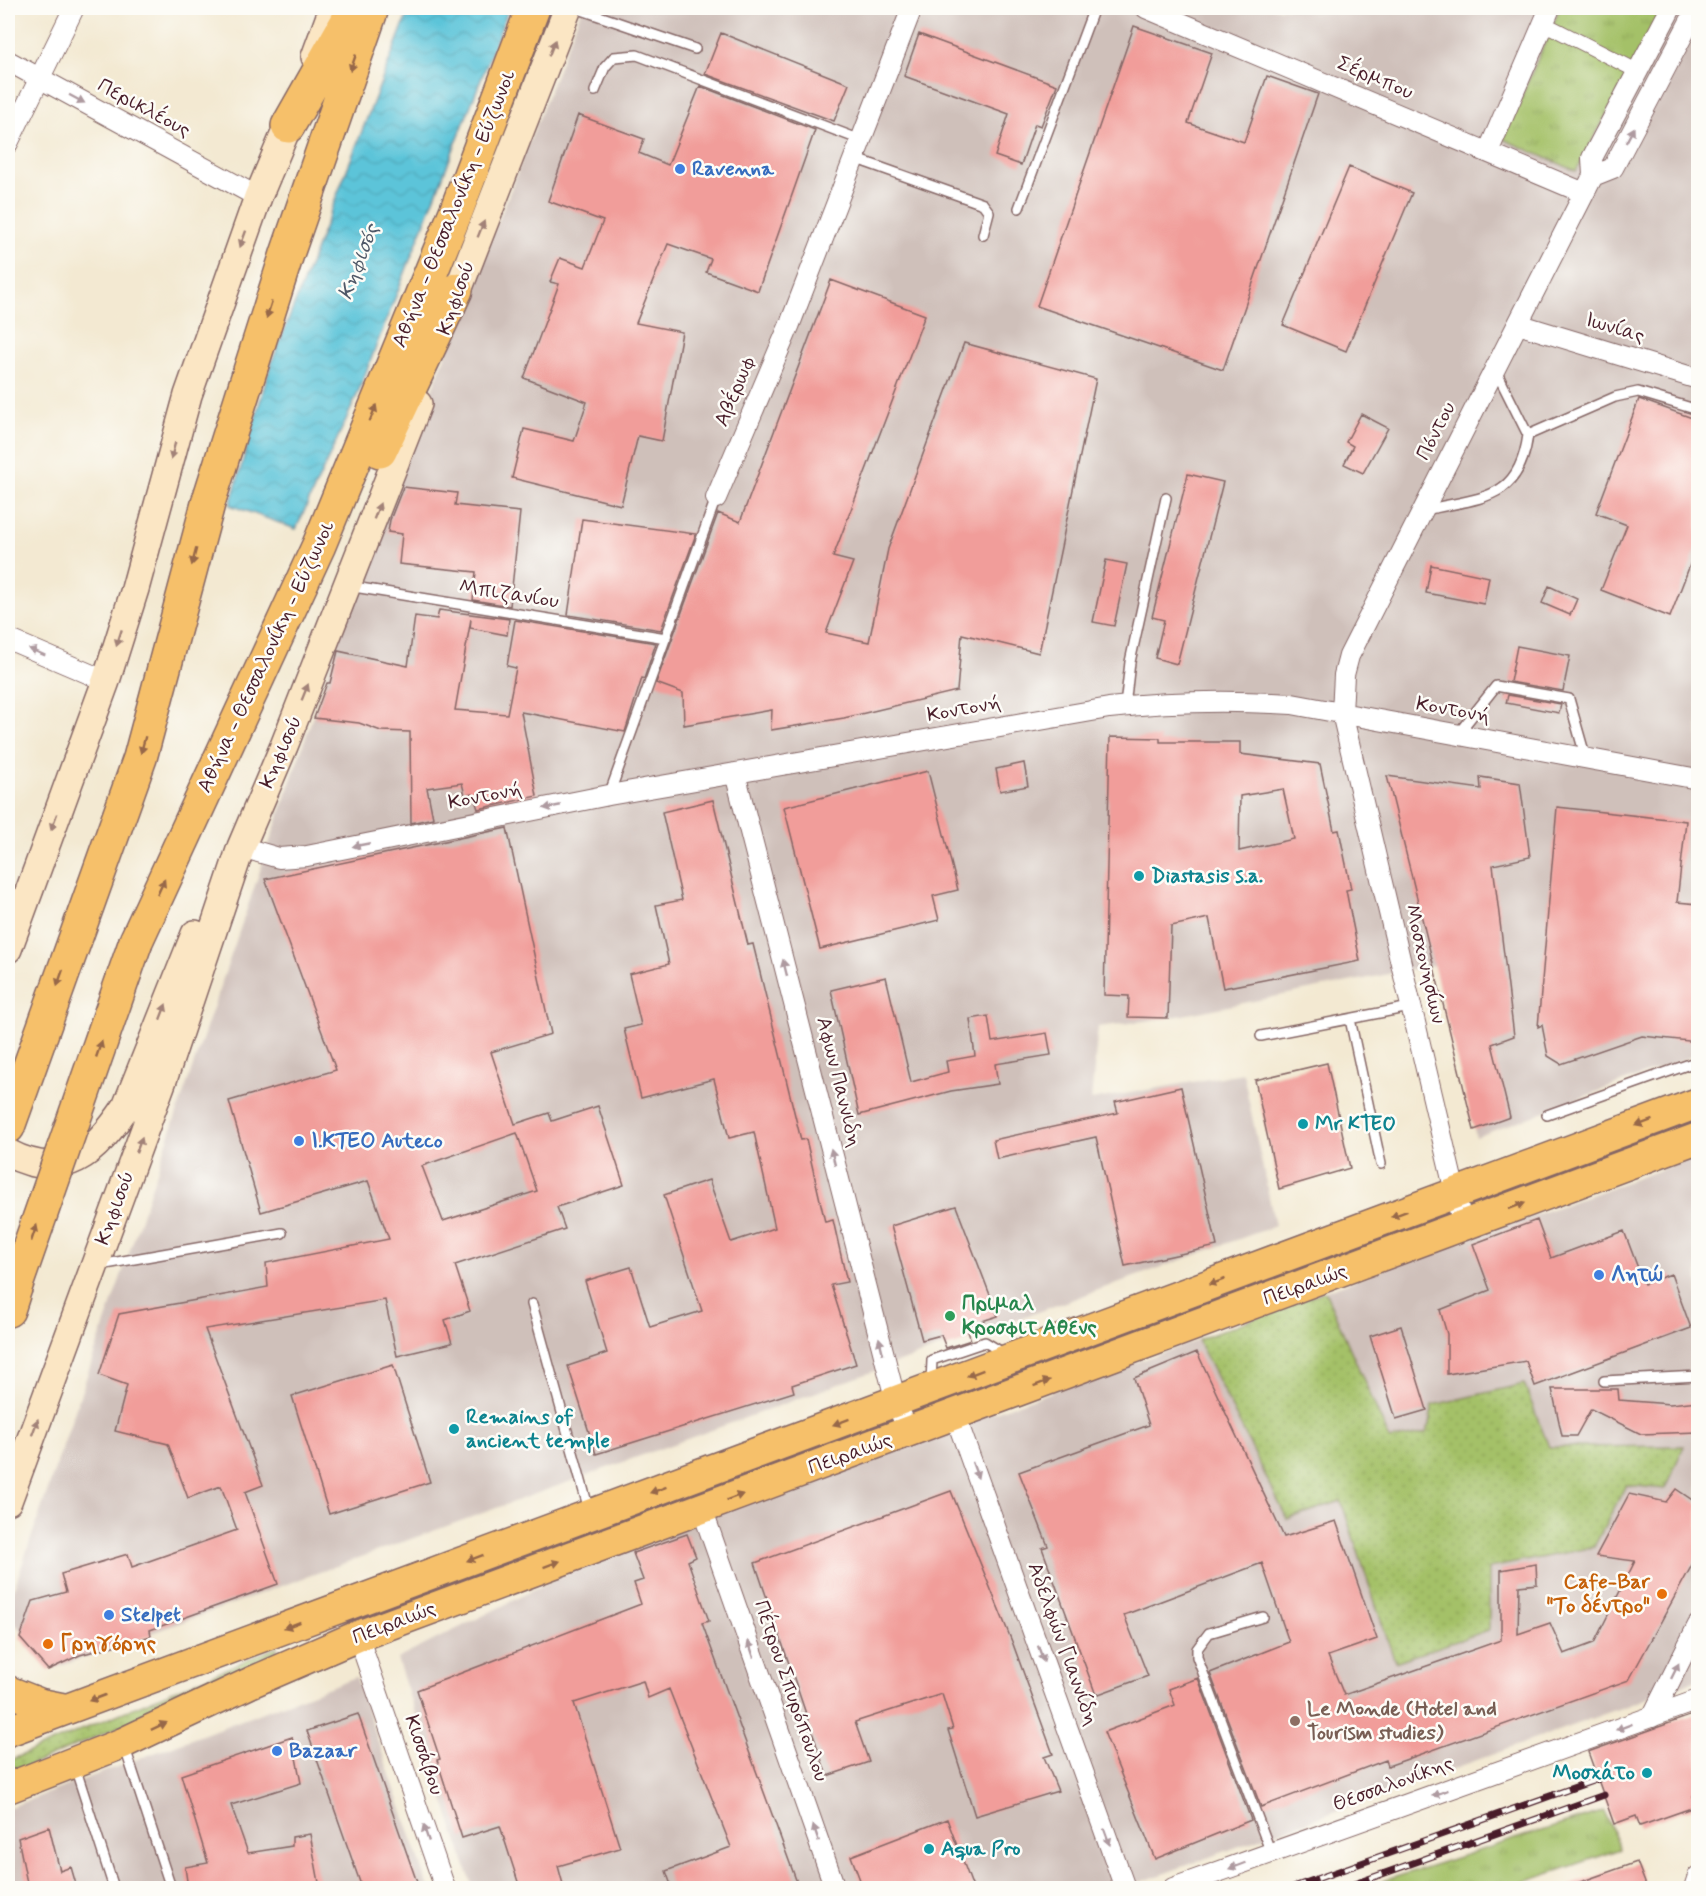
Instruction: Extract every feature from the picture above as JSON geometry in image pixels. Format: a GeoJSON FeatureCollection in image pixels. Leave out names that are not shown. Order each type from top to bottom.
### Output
{"type":"FeatureCollection","features":[{"type":"Feature","properties":{"kind":"highway"},"geometry":{"type":"LineString","coordinates":[[288,126],[354,8]]}},
{"type":"Feature","properties":{"kind":"highway"},"geometry":{"type":"LineString","coordinates":[[8,1127],[140,758],[209,501],[287,254],[372,8]]}},
{"type":"Feature","properties":{"kind":"highway","name":"Αθήνα - Θεσσαλονίκη - Εύζωνοι"},"geometry":{"type":"LineString","coordinates":[[8,1310],[136,941],[319,545],[457,208],[533,8]]}},
{"type":"Feature","properties":{"kind":"highway"},"geometry":{"type":"LineString","coordinates":[[319,545],[360,493],[456,290]]}},
{"type":"Feature","properties":{"kind":"main road"},"geometry":{"type":"LineString","coordinates":[[8,948],[106,681],[138,579],[188,394],[258,196],[288,126],[333,8]]}},
{"type":"Feature","properties":{"kind":"main road","name":"Κηφισού"},"geometry":{"type":"LineString","coordinates":[[8,1501],[164,1077],[241,847],[347,586],[436,356],[456,290],[568,8]]}},
{"type":"Feature","properties":{"kind":"main road"},"geometry":{"type":"LineString","coordinates":[[8,1153],[24,1161],[50,1166],[74,1161],[95,1148],[111,1130],[126,1107],[186,953],[210,900],[241,847]]}},
{"type":"Feature","properties":{"kind":"main road","name":"Πειραιώς"},"geometry":{"type":"LineString","coordinates":[[8,1731],[1698,1103]]}},
{"type":"Feature","properties":{"kind":"main road","name":"Πειραιώς"},"geometry":{"type":"LineString","coordinates":[[8,1788],[123,1743],[252,1682],[358,1636],[1698,1138]]}},
{"type":"Feature","properties":{"kind":"main road"},"geometry":{"type":"LineString","coordinates":[[8,1692],[41,1704],[66,1709]]}},
{"type":"Feature","properties":{"kind":"street"},"geometry":{"type":"LineString","coordinates":[[9,136],[74,8]]}},
{"type":"Feature","properties":{"kind":"street","name":"Αβέρωφ"},"geometry":{"type":"LineString","coordinates":[[716,498],[790,324],[912,8]]}},
{"type":"Feature","properties":{"kind":"street","name":"Σέρμπου"},"geometry":{"type":"LineString","coordinates":[[1146,8],[1488,152],[1589,184]]}},
{"type":"Feature","properties":{"kind":"street","name":"Πόντου"},"geometry":{"type":"LineString","coordinates":[[1342,713],[1344,675],[1349,656],[1589,184],[1592,158],[1671,8]]}},
{"type":"Feature","properties":{"kind":"street"},"geometry":{"type":"LineString","coordinates":[[1589,184],[1613,168],[1697,8]]}},
{"type":"Feature","properties":{"kind":"street"},"geometry":{"type":"LineString","coordinates":[[1488,152],[1545,12],[1637,71]]}},
{"type":"Feature","properties":{"kind":"street","name":"Περικλέους"},"geometry":{"type":"LineString","coordinates":[[8,61],[258,196]]}},
{"type":"Feature","properties":{"kind":"street","name":"Ιωνίας"},"geometry":{"type":"LineString","coordinates":[[1518,324],[1698,379]]}},
{"type":"Feature","properties":{"kind":"street"},"geometry":{"type":"LineString","coordinates":[[8,639],[106,681]]}},
{"type":"Feature","properties":{"kind":"street","name":"Κοντονή"},"geometry":{"type":"LineString","coordinates":[[241,847],[279,858],[307,856],[609,795],[1125,706],[1234,700],[1292,704],[1698,778]]}},
{"type":"Feature","properties":{"kind":"street","name":"Μοσχονησίων"},"geometry":{"type":"LineString","coordinates":[[1342,713],[1462,1226]]}},
{"type":"Feature","properties":{"kind":"street","name":"Αφων Παννιδη"},"geometry":{"type":"LineString","coordinates":[[735,773],[896,1402],[909,1433]]}},
{"type":"Feature","properties":{"kind":"street","name":"Αδελφών Γιαννίδη"},"geometry":{"type":"LineString","coordinates":[[955,1415],[1125,1888]]}},
{"type":"Feature","properties":{"kind":"street","name":"Πέτρου Σπυρόπουλου"},"geometry":{"type":"LineString","coordinates":[[702,1509],[835,1888]]}},
{"type":"Feature","properties":{"kind":"street"},"geometry":{"type":"LineString","coordinates":[[1653,1717],[1698,1625]]}},
{"type":"Feature","properties":{"kind":"street","name":"Κισσάβου"},"geometry":{"type":"LineString","coordinates":[[358,1636],[445,1888]]}},
{"type":"Feature","properties":{"kind":"street","name":"Θεσσαλονίκης"},"geometry":{"type":"LineString","coordinates":[[1173,1888],[1698,1701]]}},
{"type":"Feature","properties":{"kind":"street"},"geometry":{"type":"LineString","coordinates":[[1694,1888],[1698,1876]]}},
{"type":"Feature","properties":{"kind":"lane"},"geometry":{"type":"LineString","coordinates":[[576,8],[695,48]]}},
{"type":"Feature","properties":{"kind":"lane"},"geometry":{"type":"LineString","coordinates":[[1019,208],[1094,8]]}},
{"type":"Feature","properties":{"kind":"lane"},"geometry":{"type":"LineString","coordinates":[[595,91],[605,67],[614,57],[637,55],[983,204],[990,218],[983,235]]}},
{"type":"Feature","properties":{"kind":"lane"},"geometry":{"type":"LineString","coordinates":[[1423,510],[1501,491],[1510,484],[1527,446],[1528,435],[1495,369]]}},
{"type":"Feature","properties":{"kind":"lane"},"geometry":{"type":"LineString","coordinates":[[1528,435],[1615,397],[1638,392],[1698,410]]}},
{"type":"Feature","properties":{"kind":"lane","name":"Αβέρωφ"},"geometry":{"type":"LineString","coordinates":[[609,795],[716,498]]}},
{"type":"Feature","properties":{"kind":"lane"},"geometry":{"type":"LineString","coordinates":[[1125,706],[1130,662],[1166,498]]}},
{"type":"Feature","properties":{"kind":"lane","name":"Μπιζανίου"},"geometry":{"type":"LineString","coordinates":[[347,586],[666,638]]}},
{"type":"Feature","properties":{"kind":"lane"},"geometry":{"type":"LineString","coordinates":[[1457,735],[1496,686],[1569,699],[1586,759]]}},
{"type":"Feature","properties":{"kind":"lane"},"geometry":{"type":"LineString","coordinates":[[1262,1036],[1410,1007]]}},
{"type":"Feature","properties":{"kind":"lane"},"geometry":{"type":"LineString","coordinates":[[1350,1019],[1381,1164]]}},
{"type":"Feature","properties":{"kind":"lane"},"geometry":{"type":"LineString","coordinates":[[1547,1115],[1698,1061]]}},
{"type":"Feature","properties":{"kind":"lane"},"geometry":{"type":"LineString","coordinates":[[94,1266],[282,1233]]}},
{"type":"Feature","properties":{"kind":"lane"},"geometry":{"type":"LineString","coordinates":[[532,1304],[591,1515]]}},
{"type":"Feature","properties":{"kind":"lane"},"geometry":{"type":"LineString","coordinates":[[1604,1382],[1698,1376]]}},
{"type":"Feature","properties":{"kind":"lane"},"geometry":{"type":"LineString","coordinates":[[1263,1617],[1209,1633],[1197,1649],[1197,1657],[1271,1853]]}},
{"type":"Feature","properties":{"kind":"lane"},"geometry":{"type":"LineString","coordinates":[[123,1743],[171,1888]]}},
{"type":"Feature","properties":{"kind":"lane"},"geometry":{"type":"LineString","coordinates":[[73,1762],[114,1888]]}},
{"type":"Feature","properties":{"kind":"shaded area"},"geometry":{"type":"Polygon","coordinates":[[[582,8],[1698,8],[1698,1054],[1476,1137],[1434,965],[1168,1018],[1098,1027],[1091,1100],[1243,1073],[1275,1226],[55,1668],[8,1616],[8,1606],[374,538],[582,8]]]}},
{"type":"Feature","properties":{"kind":"shaded area"},"geometry":{"type":"Polygon","coordinates":[[[1698,1156],[1698,1680],[1124,1888],[473,1888],[397,1659],[629,1542],[1198,1340],[1287,1519],[1341,1500],[1395,1661],[1489,1629],[1489,1568],[1594,1547],[1626,1485],[1549,1447],[1427,1433],[1390,1440],[1325,1291],[1698,1156]]]}},
{"type":"Feature","properties":{"kind":"shaded area"},"geometry":{"type":"Polygon","coordinates":[[[356,1677],[429,1888],[8,1888],[8,1808],[356,1677]]]}},
{"type":"Feature","properties":{"kind":"green space"},"geometry":{"type":"Polygon","coordinates":[[[1560,8],[1664,8],[1576,171],[1503,139],[1560,8]]]}},
{"type":"Feature","properties":{"kind":"green space"},"geometry":{"type":"Polygon","coordinates":[[[1325,1291],[1390,1440],[1427,1433],[1433,1405],[1524,1384],[1549,1447],[1684,1446],[1665,1489],[1626,1485],[1594,1547],[1489,1568],[1489,1630],[1395,1662],[1341,1501],[1287,1519],[1198,1340],[1325,1291]]]}},
{"type":"Feature","properties":{"kind":"green space"},"geometry":{"type":"Polygon","coordinates":[[[277,1647],[277,1651],[186,1698],[8,1775],[8,1761],[277,1647]]]}},
{"type":"Feature","properties":{"kind":"green space"},"geometry":{"type":"Polygon","coordinates":[[[1604,1811],[1621,1849],[1507,1888],[1361,1888],[1604,1811]]]}},
{"type":"Feature","properties":{"kind":"water","name":"Κηφισός"},"geometry":{"type":"Polygon","coordinates":[[[410,8],[509,8],[355,400],[296,529],[230,505],[270,367],[410,8]]]}},
{"type":"Feature","properties":{"kind":"building"},"geometry":{"type":"Polygon","coordinates":[[[1134,26],[1212,53],[1188,123],[1244,142],[1267,76],[1318,94],[1223,370],[1037,306],[1134,26]]]}},
{"type":"Feature","properties":{"kind":"building"},"geometry":{"type":"Polygon","coordinates":[[[721,33],[849,84],[834,121],[705,74],[721,33]]]}},
{"type":"Feature","properties":{"kind":"building"},"geometry":{"type":"Polygon","coordinates":[[[919,34],[1057,85],[1041,126],[1035,124],[1021,165],[995,156],[1009,114],[904,76],[919,34]]]}},
{"type":"Feature","properties":{"kind":"building"},"geometry":{"type":"Polygon","coordinates":[[[700,86],[815,130],[758,291],[706,272],[711,259],[668,244],[636,323],[682,332],[662,441],[638,436],[621,505],[512,478],[524,429],[574,441],[587,402],[524,378],[559,284],[550,282],[560,258],[585,267],[603,221],[548,201],[578,115],[644,139],[639,153],[668,165],[700,86]]]}},
{"type":"Feature","properties":{"kind":"building"},"geometry":{"type":"Polygon","coordinates":[[[1349,167],[1412,193],[1346,351],[1283,325],[1349,167]]]}},
{"type":"Feature","properties":{"kind":"building"},"geometry":{"type":"Polygon","coordinates":[[[831,280],[925,315],[833,557],[853,562],[826,633],[869,642],[888,549],[964,343],[1096,379],[1039,653],[962,634],[957,691],[844,718],[771,730],[772,710],[684,725],[683,693],[656,683],[718,513],[740,522],[831,280]]]}},
{"type":"Feature","properties":{"kind":"building"},"geometry":{"type":"Polygon","coordinates":[[[1639,399],[1698,420],[1698,544],[1670,617],[1601,590],[1627,525],[1596,513],[1639,399]]]}},
{"type":"Feature","properties":{"kind":"building"},"geometry":{"type":"Polygon","coordinates":[[[1361,414],[1388,428],[1363,473],[1344,464],[1353,446],[1346,442],[1361,414]]]}},
{"type":"Feature","properties":{"kind":"building"},"geometry":{"type":"Polygon","coordinates":[[[1188,474],[1223,482],[1177,664],[1155,658],[1164,620],[1152,617],[1188,474]]]}},
{"type":"Feature","properties":{"kind":"building"},"geometry":{"type":"Polygon","coordinates":[[[403,487],[457,493],[455,505],[520,512],[510,606],[473,600],[476,572],[399,564],[402,534],[388,532],[390,520],[403,487]]]}},
{"type":"Feature","properties":{"kind":"building"},"geometry":{"type":"Polygon","coordinates":[[[582,519],[696,534],[661,630],[568,615],[582,519]]]}},
{"type":"Feature","properties":{"kind":"building"},"geometry":{"type":"Polygon","coordinates":[[[1106,560],[1127,564],[1114,626],[1093,622],[1106,560]]]}},
{"type":"Feature","properties":{"kind":"building"},"geometry":{"type":"Polygon","coordinates":[[[1431,565],[1489,577],[1484,604],[1426,593],[1431,565]]]}},
{"type":"Feature","properties":{"kind":"building"},"geometry":{"type":"Polygon","coordinates":[[[1549,586],[1577,599],[1570,615],[1542,603],[1549,586]]]}},
{"type":"Feature","properties":{"kind":"building"},"geometry":{"type":"Polygon","coordinates":[[[439,610],[509,619],[507,635],[470,628],[471,619],[455,710],[507,714],[516,668],[507,666],[515,620],[656,643],[625,732],[521,712],[537,796],[478,809],[473,794],[465,795],[462,783],[427,788],[433,818],[411,823],[410,732],[381,731],[359,723],[314,718],[327,683],[330,683],[338,651],[408,666],[415,616],[437,619],[439,610]]]}},
{"type":"Feature","properties":{"kind":"building"},"geometry":{"type":"Polygon","coordinates":[[[1517,646],[1570,656],[1563,691],[1510,682],[1517,646]]]}},
{"type":"Feature","properties":{"kind":"building"},"geometry":{"type":"Polygon","coordinates":[[[1508,695],[1561,704],[1559,713],[1506,703],[1508,695]]]}},
{"type":"Feature","properties":{"kind":"building"},"geometry":{"type":"Polygon","coordinates":[[[1110,737],[1160,738],[1160,742],[1240,742],[1240,754],[1320,764],[1334,831],[1339,830],[1351,889],[1346,890],[1360,961],[1223,988],[1209,918],[1171,926],[1168,1018],[1128,1017],[1129,996],[1104,995],[1110,737]],[[1283,789],[1240,796],[1239,851],[1294,839],[1283,789]]]}},
{"type":"Feature","properties":{"kind":"building"},"geometry":{"type":"Polygon","coordinates":[[[1024,763],[1028,786],[1000,791],[996,769],[1024,763]]]}},
{"type":"Feature","properties":{"kind":"building"},"geometry":{"type":"Polygon","coordinates":[[[928,771],[958,890],[933,896],[939,920],[820,949],[784,807],[928,771]]]}},
{"type":"Feature","properties":{"kind":"building"},"geometry":{"type":"Polygon","coordinates":[[[1387,776],[1481,789],[1480,777],[1520,783],[1530,857],[1493,865],[1514,1036],[1492,1044],[1510,1117],[1474,1130],[1387,776]]]}},
{"type":"Feature","properties":{"kind":"building"},"geometry":{"type":"Polygon","coordinates":[[[713,800],[748,945],[753,944],[801,1140],[806,1139],[825,1222],[833,1220],[847,1282],[831,1285],[856,1364],[792,1385],[794,1392],[596,1454],[568,1366],[607,1353],[585,1281],[631,1267],[650,1327],[702,1311],[664,1195],[709,1180],[731,1242],[775,1228],[754,1132],[729,1138],[714,1079],[641,1098],[624,1029],[641,1025],[629,974],[669,964],[656,905],[682,900],[662,812],[713,800]]]}},
{"type":"Feature","properties":{"kind":"building"},"geometry":{"type":"Polygon","coordinates":[[[1557,807],[1686,821],[1677,902],[1698,904],[1698,1042],[1642,1036],[1561,1064],[1548,1056],[1542,1025],[1538,1027],[1557,807]]]}},
{"type":"Feature","properties":{"kind":"building"},"geometry":{"type":"Polygon","coordinates":[[[507,828],[551,1034],[491,1052],[515,1124],[549,1113],[552,1121],[598,1106],[624,1185],[557,1207],[565,1229],[455,1265],[470,1311],[445,1320],[452,1343],[397,1356],[385,1300],[205,1329],[263,1485],[245,1492],[278,1584],[150,1630],[151,1636],[80,1655],[48,1670],[20,1638],[33,1601],[66,1592],[61,1574],[128,1554],[132,1567],[237,1530],[221,1486],[188,1498],[168,1444],[115,1431],[127,1385],[99,1375],[119,1314],[268,1287],[266,1263],[389,1239],[368,1181],[261,1212],[229,1101],[336,1070],[265,879],[507,828]],[[517,1133],[422,1166],[443,1221],[537,1191],[517,1133]]]}},
{"type":"Feature","properties":{"kind":"building"},"geometry":{"type":"Polygon","coordinates":[[[886,977],[911,1082],[948,1072],[946,1061],[975,1056],[970,1019],[988,1016],[992,1042],[1047,1033],[1051,1055],[995,1064],[998,1084],[951,1091],[859,1115],[831,990],[886,977]]]}},
{"type":"Feature","properties":{"kind":"building","name":"Mr KTEO"},"geometry":{"type":"Polygon","coordinates":[[[1327,1063],[1350,1168],[1279,1189],[1255,1080],[1327,1063]]]}},
{"type":"Feature","properties":{"kind":"building"},"geometry":{"type":"Polygon","coordinates":[[[1181,1087],[1217,1246],[1125,1266],[1096,1137],[997,1159],[993,1140],[1118,1113],[1115,1102],[1181,1087]]]}},
{"type":"Feature","properties":{"kind":"building"},"geometry":{"type":"Polygon","coordinates":[[[956,1206],[998,1316],[966,1326],[971,1340],[946,1348],[941,1335],[922,1340],[891,1226],[956,1206]]]}},
{"type":"Feature","properties":{"kind":"building"},"geometry":{"type":"Polygon","coordinates":[[[1537,1220],[1551,1258],[1624,1231],[1644,1284],[1671,1274],[1691,1328],[1535,1386],[1526,1361],[1447,1374],[1447,1334],[1440,1310],[1490,1290],[1473,1244],[1537,1220]]]}},
{"type":"Feature","properties":{"kind":"building"},"geometry":{"type":"Polygon","coordinates":[[[1401,1326],[1427,1410],[1396,1419],[1370,1336],[1401,1326]]]}},
{"type":"Feature","properties":{"kind":"building"},"geometry":{"type":"Polygon","coordinates":[[[1197,1352],[1284,1537],[1336,1521],[1377,1639],[1328,1656],[1344,1695],[1501,1640],[1501,1570],[1536,1564],[1537,1584],[1519,1586],[1518,1634],[1550,1623],[1564,1654],[1594,1643],[1635,1561],[1596,1556],[1629,1494],[1666,1502],[1676,1489],[1698,1504],[1698,1554],[1629,1680],[1388,1766],[1386,1760],[1261,1807],[1210,1673],[1289,1642],[1262,1563],[1124,1615],[1148,1676],[1096,1695],[1042,1548],[1048,1546],[1019,1472],[1149,1425],[1134,1378],[1197,1352]]]}},
{"type":"Feature","properties":{"kind":"building"},"geometry":{"type":"Polygon","coordinates":[[[393,1365],[430,1482],[329,1514],[292,1396],[393,1365]]]}},
{"type":"Feature","properties":{"kind":"building"},"geometry":{"type":"Polygon","coordinates":[[[1552,1389],[1618,1389],[1619,1400],[1670,1404],[1698,1401],[1698,1432],[1641,1434],[1591,1409],[1576,1436],[1562,1436],[1552,1389]]]}},
{"type":"Feature","properties":{"kind":"building"},"geometry":{"type":"Polygon","coordinates":[[[951,1491],[1013,1644],[1053,1754],[1044,1757],[1058,1791],[975,1816],[948,1730],[953,1729],[942,1694],[855,1722],[869,1762],[827,1776],[755,1563],[951,1491]]]}},
{"type":"Feature","properties":{"kind":"building"},"geometry":{"type":"Polygon","coordinates":[[[687,1534],[696,1557],[688,1561],[709,1621],[702,1623],[799,1888],[672,1888],[666,1871],[731,1847],[669,1689],[648,1698],[643,1681],[574,1703],[620,1848],[558,1866],[564,1888],[520,1888],[500,1826],[462,1838],[437,1760],[440,1759],[417,1690],[641,1604],[634,1583],[643,1580],[633,1553],[687,1534]]]}},
{"type":"Feature","properties":{"kind":"building"},"geometry":{"type":"Polygon","coordinates":[[[1198,1678],[1251,1820],[1155,1859],[1104,1732],[1175,1705],[1169,1689],[1198,1678]]]}},
{"type":"Feature","properties":{"kind":"building","name":"Μοσχάτο"},"geometry":{"type":"Polygon","coordinates":[[[1698,1713],[1698,1794],[1693,1796],[1697,1806],[1640,1826],[1636,1816],[1614,1824],[1588,1752],[1698,1713]]]}},
{"type":"Feature","properties":{"kind":"building"},"geometry":{"type":"Polygon","coordinates":[[[358,1714],[419,1888],[362,1888],[307,1731],[358,1714]]]}},
{"type":"Feature","properties":{"kind":"building"},"geometry":{"type":"Polygon","coordinates":[[[292,1737],[301,1783],[231,1805],[248,1853],[292,1846],[292,1837],[310,1834],[320,1888],[188,1888],[185,1867],[208,1863],[181,1775],[292,1737]]]}},
{"type":"Feature","properties":{"kind":"building","name":"Aqua Pro"},"geometry":{"type":"Polygon","coordinates":[[[947,1819],[973,1888],[863,1888],[851,1856],[947,1819]]]}},
{"type":"Feature","properties":{"kind":"building"},"geometry":{"type":"Polygon","coordinates":[[[49,1827],[60,1871],[71,1867],[77,1888],[19,1888],[27,1883],[18,1838],[49,1827]]]}},
{"type":"Feature","properties":{"kind":"building"},"geometry":{"type":"Polygon","coordinates":[[[1637,1862],[1647,1888],[1570,1888],[1569,1886],[1637,1862]]]}},
{"type":"Feature","properties":{"kind":"railway"},"geometry":{"type":"LineString","coordinates":[[1291,1888],[1598,1779]]}},
{"type":"Feature","properties":{"kind":"railway"},"geometry":{"type":"LineString","coordinates":[[1343,1888],[1604,1795]]}},
{"type":"Feature","properties":{"kind":"place","name":"Ravenna"},"geometry":{"type":"Point","coordinates":[680,169]}},
{"type":"Feature","properties":{"kind":"place","name":"Diastasis s.a."},"geometry":{"type":"Point","coordinates":[1139,876]}},
{"type":"Feature","properties":{"kind":"place","name":"Mr KTEO"},"geometry":{"type":"Point","coordinates":[1303,1124]}},
{"type":"Feature","properties":{"kind":"place","name":"Ι.ΚΤΕΟ Auteco"},"geometry":{"type":"Point","coordinates":[299,1141]}},
{"type":"Feature","properties":{"kind":"place","name":"Λητώ"},"geometry":{"type":"Point","coordinates":[1599,1275]}},
{"type":"Feature","properties":{"kind":"place","name":"Πριμαλ Κροσφιτ Αθενς"},"geometry":{"type":"Point","coordinates":[950,1316]}},
{"type":"Feature","properties":{"kind":"place","name":"Remains of ancient temple"},"geometry":{"type":"Point","coordinates":[454,1429]}},
{"type":"Feature","properties":{"kind":"place","name":"Cafe-Bar \"Το δέντρο\""},"geometry":{"type":"Point","coordinates":[1662,1594]}},
{"type":"Feature","properties":{"kind":"place","name":"Stelpet"},"geometry":{"type":"Point","coordinates":[109,1615]}},
{"type":"Feature","properties":{"kind":"place","name":"Γρηγόρης"},"geometry":{"type":"Point","coordinates":[48,1644]}},
{"type":"Feature","properties":{"kind":"place","name":"Le Monde (Hotel and Tourism studies)"},"geometry":{"type":"Point","coordinates":[1295,1721]}},
{"type":"Feature","properties":{"kind":"place","name":"Bazaar"},"geometry":{"type":"Point","coordinates":[277,1751]}},
{"type":"Feature","properties":{"kind":"place","name":"Μοσχάτο"},"geometry":{"type":"Point","coordinates":[1647,1773]}},
{"type":"Feature","properties":{"kind":"place","name":"Aqua Pro"},"geometry":{"type":"Point","coordinates":[929,1849]}}]}
